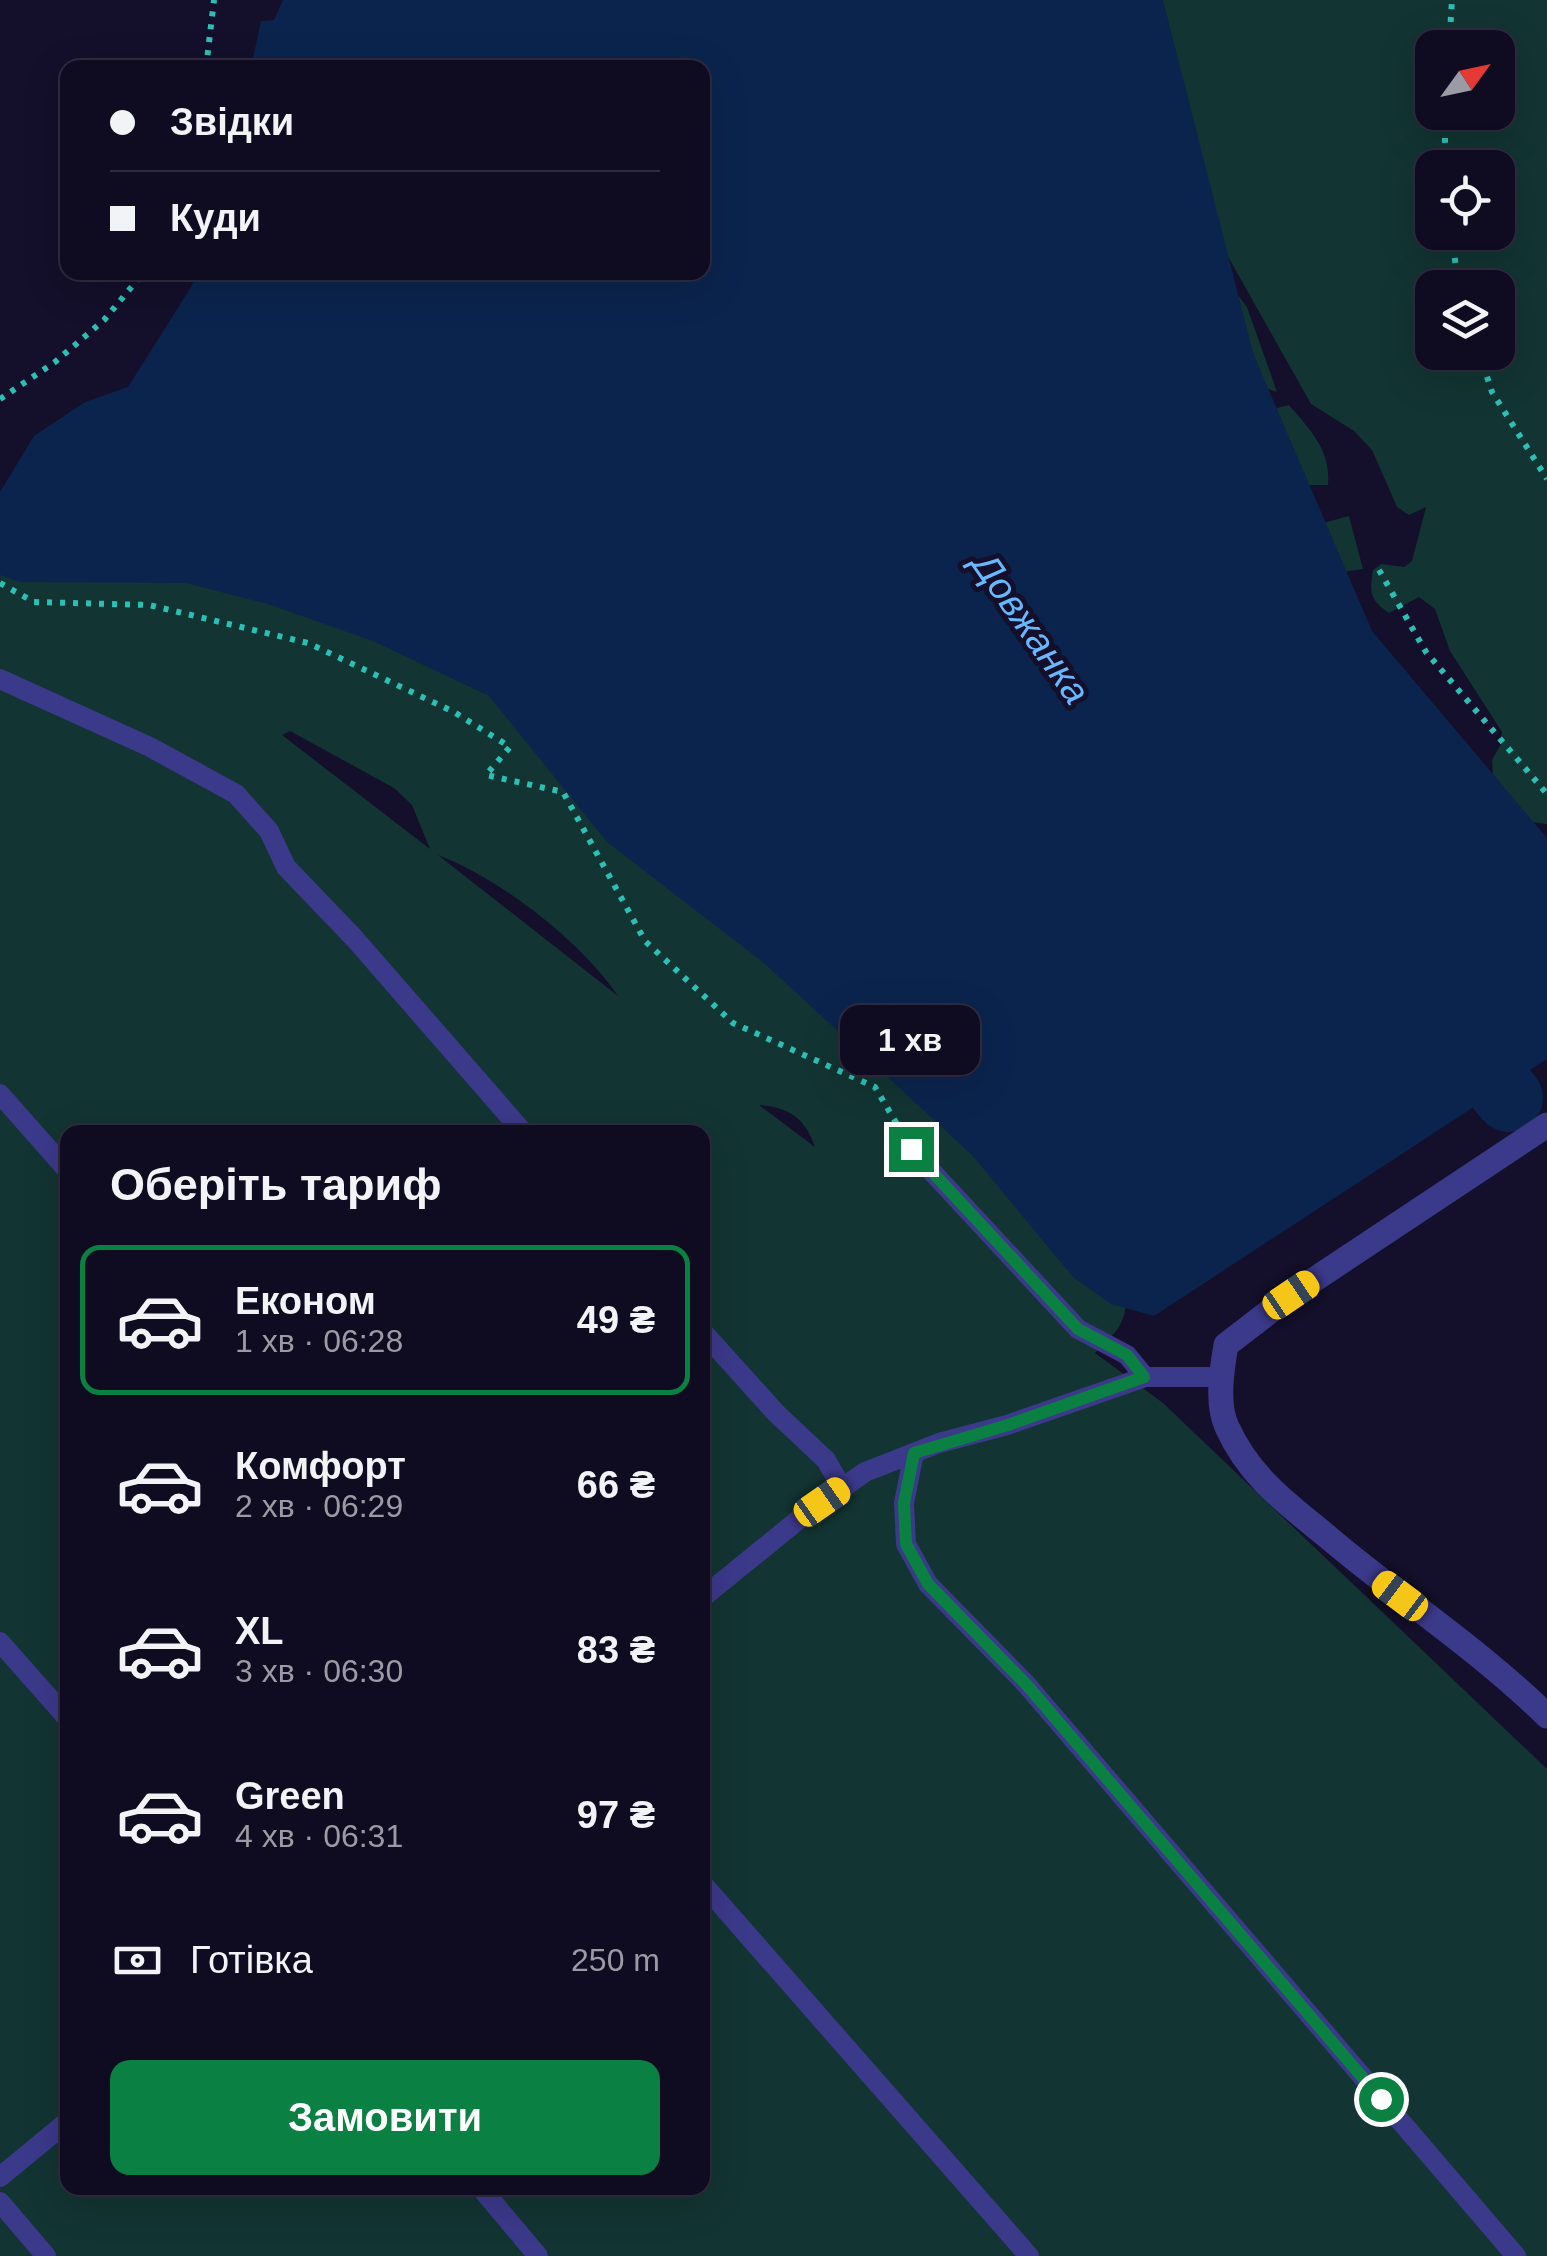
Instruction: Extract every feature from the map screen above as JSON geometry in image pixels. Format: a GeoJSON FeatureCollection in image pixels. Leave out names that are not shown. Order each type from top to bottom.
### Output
{"type":"FeatureCollection","features":[{"type":"Feature","properties":{"kind":"street"},"geometry":{"type":"LineString","coordinates":[[1547,1125],[1291,1295],[1226,1344],[1221,1377],[1225,1424],[1258,1479],[1374,1576],[1507,1676],[1547,1716]]}},
{"type":"Feature","properties":{"kind":"lane"},"geometry":{"type":"LineString","coordinates":[[0,678],[150,747],[236,794],[269,831],[286,866],[518,1125]]}},
{"type":"Feature","properties":{"kind":"lane"},"geometry":{"type":"LineString","coordinates":[[0,1094],[60,1162]]}},
{"type":"Feature","properties":{"kind":"lane"},"geometry":{"type":"LineString","coordinates":[[911,1149],[1078,1329],[1127,1355],[1144,1377]]}},
{"type":"Feature","properties":{"kind":"lane"},"geometry":{"type":"LineString","coordinates":[[710,1340],[776,1413],[826,1460],[842,1488]]}},
{"type":"Feature","properties":{"kind":"lane"},"geometry":{"type":"LineString","coordinates":[[710,1592],[865,1472],[1144,1377],[1221,1377]]}},
{"type":"Feature","properties":{"kind":"lane"},"geometry":{"type":"LineString","coordinates":[[914,1453],[904,1503],[906,1544],[928,1584],[1026,1684],[1516,2256]]}},
{"type":"Feature","properties":{"kind":"lane"},"geometry":{"type":"LineString","coordinates":[[0,1642],[60,1710]]}},
{"type":"Feature","properties":{"kind":"lane"},"geometry":{"type":"LineString","coordinates":[[710,1892],[1029,2256]]}},
{"type":"Feature","properties":{"kind":"lane"},"geometry":{"type":"LineString","coordinates":[[0,2177],[60,2127]]}},
{"type":"Feature","properties":{"kind":"lane"},"geometry":{"type":"LineString","coordinates":[[487,2195],[538,2256]]}},
{"type":"Feature","properties":{"kind":"lane"},"geometry":{"type":"LineString","coordinates":[[0,2202],[46,2256]]}},
{"type":"Feature","properties":{"kind":"path"},"geometry":{"type":"LineString","coordinates":[[207,60],[214,0]]}},
{"type":"Feature","properties":{"kind":"path"},"geometry":{"type":"LineString","coordinates":[[1450,30],[1452,0]]}},
{"type":"Feature","properties":{"kind":"path"},"geometry":{"type":"LineString","coordinates":[[0,399],[56,362],[104,320],[137,280]]}},
{"type":"Feature","properties":{"kind":"path"},"geometry":{"type":"LineString","coordinates":[[1485,370],[1492,392],[1547,478]]}},
{"type":"Feature","properties":{"kind":"path"},"geometry":{"type":"LineString","coordinates":[[1379,570],[1426,652],[1547,794]]}},
{"type":"Feature","properties":{"kind":"path"},"geometry":{"type":"LineString","coordinates":[[0,583],[34,602],[149,604],[308,643],[454,712],[510,746],[486,775],[563,792],[645,941],[733,1023],[874,1087],[911,1149]]}},
{"type":"Feature","properties":{"kind":"green space"},"geometry":{"type":"Polygon","coordinates":[[[1153,0],[1547,0],[1547,824],[1530,822],[1494,791],[1492,760],[1501,744],[1502,732],[1450,651],[1435,609],[1419,597],[1389,613],[1372,595],[1373,570],[1381,564],[1404,567],[1412,561],[1426,507],[1409,515],[1397,507],[1372,450],[1354,431],[1311,404],[1217,237],[1153,0]]]}},
{"type":"Feature","properties":{"kind":"green space"},"geometry":{"type":"Polygon","coordinates":[[[1234,290],[1247,307],[1277,392],[1247,382],[1234,290]]]}},
{"type":"Feature","properties":{"kind":"green space"},"geometry":{"type":"Polygon","coordinates":[[[1289,405],[1323,451],[1328,485],[1299,485],[1269,410],[1289,405]]]}},
{"type":"Feature","properties":{"kind":"green space"},"geometry":{"type":"Polygon","coordinates":[[[1349,516],[1363,569],[1341,572],[1319,524],[1349,516]]]}},
{"type":"Feature","properties":{"kind":"green space"},"geometry":{"type":"Polygon","coordinates":[[[0,534],[125,551],[506,673],[1125,1289],[1120,1325],[1095,1353],[1163,1403],[1547,1769],[1547,2256],[0,2256],[0,534]],[[290,731],[282,735],[430,849],[412,805],[394,788],[290,731]],[[438,855],[618,996],[583,954],[537,914],[487,879],[438,855]],[[759,1105],[815,1147],[795,1116],[759,1105]]]}},
{"type":"Feature","properties":{"kind":"water"},"geometry":{"type":"Polygon","coordinates":[[[283,0],[1163,0],[1253,353],[1372,631],[1547,838],[1547,1059],[1154,1316],[1111,1304],[1073,1277],[972,1155],[764,963],[607,842],[489,696],[373,641],[268,604],[186,583],[20,582],[0,575],[0,492],[34,436],[85,402],[128,387],[194,280],[710,280],[710,60],[253,60],[261,21],[274,20],[283,0]]]}},
{"type":"Feature","properties":{"kind":"waterway","name":"Довжанка"},"geometry":{"type":"LineString","coordinates":[[1438,1024],[1472,1055],[1509,1098]]}},
{"type":"Feature","properties":{"kind":"route"},"geometry":{"type":"LineString","coordinates":[[911,1149],[1078,1329],[1127,1355],[1144,1377],[914,1453],[904,1503],[906,1544],[928,1584],[1026,1684],[1381,2099]]}}]}
